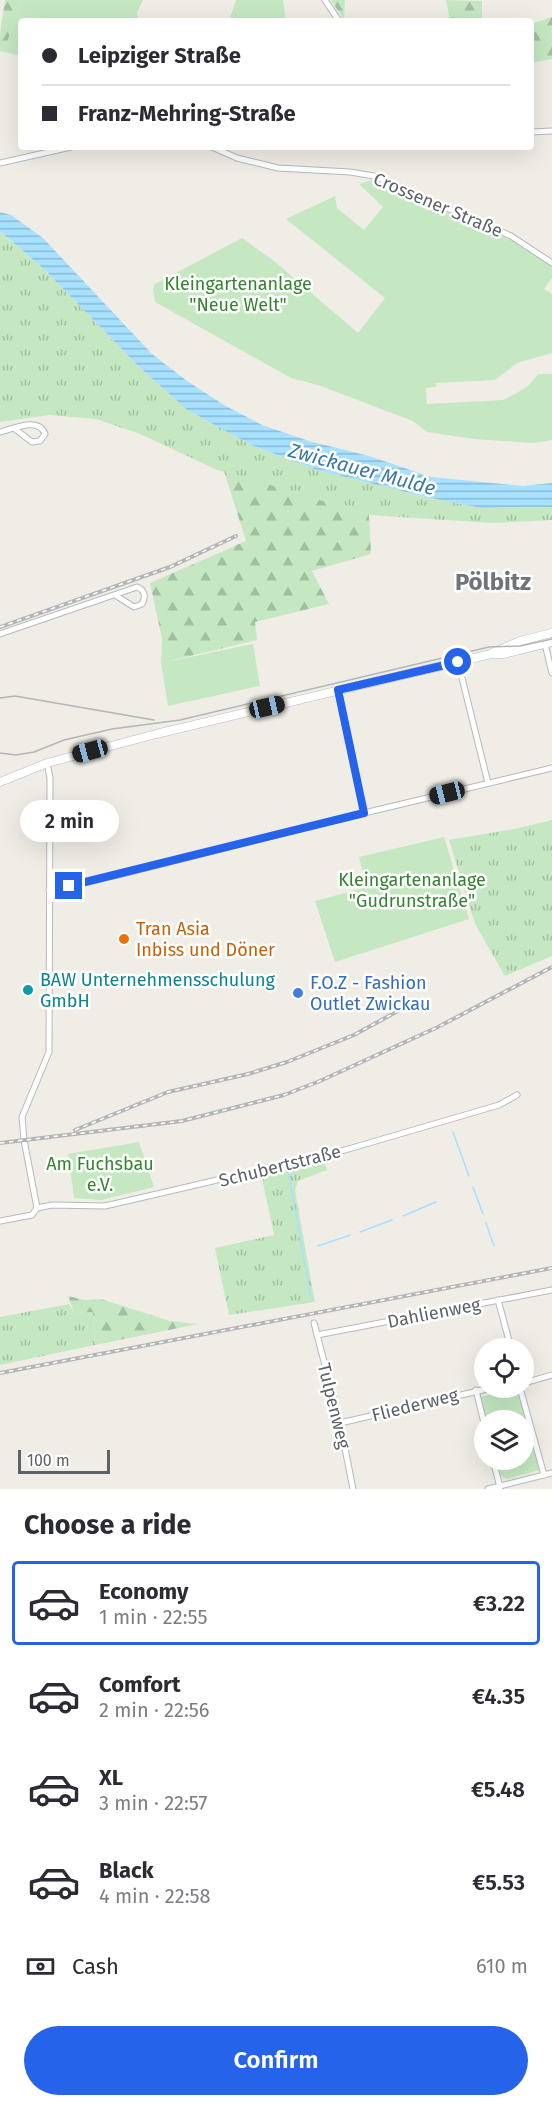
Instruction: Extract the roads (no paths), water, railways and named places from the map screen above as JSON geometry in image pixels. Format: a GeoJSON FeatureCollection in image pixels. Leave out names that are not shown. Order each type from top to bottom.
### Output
{"type":"FeatureCollection","features":[{"type":"Feature","properties":{"kind":"street"},"geometry":{"type":"LineString","coordinates":[[325,0],[337,18]]}},
{"type":"Feature","properties":{"kind":"street"},"geometry":{"type":"LineString","coordinates":[[534,132],[552,131]]}},
{"type":"Feature","properties":{"kind":"street"},"geometry":{"type":"LineString","coordinates":[[0,163],[58,150]]}},
{"type":"Feature","properties":{"kind":"street","name":"Crossener Straße"},"geometry":{"type":"LineString","coordinates":[[219,150],[237,158],[289,170],[350,172],[375,176],[511,236],[552,263]]}},
{"type":"Feature","properties":{"kind":"street"},"geometry":{"type":"LineString","coordinates":[[0,432],[32,424],[38,425],[45,434],[40,441],[32,442],[15,429]]}},
{"type":"Feature","properties":{"kind":"street"},"geometry":{"type":"LineString","coordinates":[[0,634],[137,587],[143,591],[144,597],[140,605],[132,606],[115,595]]}},
{"type":"Feature","properties":{"kind":"street"},"geometry":{"type":"LineString","coordinates":[[0,782],[47,763],[194,724],[491,654],[520,641],[552,633]]}},
{"type":"Feature","properties":{"kind":"street"},"geometry":{"type":"LineString","coordinates":[[491,654],[503,654],[548,643],[552,673]]}},
{"type":"Feature","properties":{"kind":"street"},"geometry":{"type":"LineString","coordinates":[[458,662],[488,783]]}},
{"type":"Feature","properties":{"kind":"street"},"geometry":{"type":"LineString","coordinates":[[338,690],[364,813]]}},
{"type":"Feature","properties":{"kind":"street"},"geometry":{"type":"LineString","coordinates":[[37,1208],[22,1117],[49,1052],[50,778],[47,763]]}},
{"type":"Feature","properties":{"kind":"street"},"geometry":{"type":"LineString","coordinates":[[49,890],[552,768]]}},
{"type":"Feature","properties":{"kind":"street","name":"Schubertstraße"},"geometry":{"type":"LineString","coordinates":[[0,1221],[32,1215],[37,1208],[52,1205],[105,1206],[291,1164],[499,1105],[517,1095]]}},
{"type":"Feature","properties":{"kind":"street","name":"Dahlienweg"},"geometry":{"type":"LineString","coordinates":[[317,1335],[552,1290]]}},
{"type":"Feature","properties":{"kind":"street"},"geometry":{"type":"LineString","coordinates":[[498,1300],[508,1338]]}},
{"type":"Feature","properties":{"kind":"street","name":"Tulpenweg"},"geometry":{"type":"LineString","coordinates":[[314,1323],[354,1489]]}},
{"type":"Feature","properties":{"kind":"street"},"geometry":{"type":"LineString","coordinates":[[534,1380],[552,1375]]}},
{"type":"Feature","properties":{"kind":"street","name":"Fliederweg"},"geometry":{"type":"LineString","coordinates":[[340,1424],[474,1390]]}},
{"type":"Feature","properties":{"kind":"street"},"geometry":{"type":"LineString","coordinates":[[523,1398],[543,1475]]}},
{"type":"Feature","properties":{"kind":"street"},"geometry":{"type":"LineString","coordinates":[[496,1470],[500,1488]]}},
{"type":"Feature","properties":{"kind":"street"},"geometry":{"type":"LineString","coordinates":[[488,1489],[500,1488],[552,1473]]}},
{"type":"Feature","properties":{"kind":"water","name":"Zwickauer Mulde"},"geometry":{"type":"Polygon","coordinates":[[[0,212],[11,215],[43,238],[152,354],[187,381],[224,405],[262,425],[309,441],[369,456],[431,477],[523,486],[552,483],[552,507],[481,508],[426,497],[317,470],[251,445],[186,409],[138,366],[46,271],[0,231],[0,212]]]}},
{"type":"Feature","properties":{"kind":"waterway"},"geometry":{"type":"LineString","coordinates":[[453,1132],[469,1176]]}},
{"type":"Feature","properties":{"kind":"waterway"},"geometry":{"type":"LineString","coordinates":[[288,1171],[311,1298]]}},
{"type":"Feature","properties":{"kind":"waterway"},"geometry":{"type":"LineString","coordinates":[[473,1187],[483,1214]]}},
{"type":"Feature","properties":{"kind":"waterway"},"geometry":{"type":"LineString","coordinates":[[403,1216],[436,1202]]}},
{"type":"Feature","properties":{"kind":"waterway"},"geometry":{"type":"LineString","coordinates":[[360,1232],[392,1220]]}},
{"type":"Feature","properties":{"kind":"waterway"},"geometry":{"type":"LineString","coordinates":[[486,1223],[494,1246]]}},
{"type":"Feature","properties":{"kind":"waterway"},"geometry":{"type":"LineString","coordinates":[[318,1246],[350,1235]]}},
{"type":"Feature","properties":{"kind":"tram line"},"geometry":{"type":"LineString","coordinates":[[0,753],[16,755],[34,752],[64,740],[112,729],[180,720],[489,647],[520,646],[552,639]]}},
{"type":"Feature","properties":{"kind":"tram line"},"geometry":{"type":"LineString","coordinates":[[0,698],[15,696],[154,720]]}},
{"type":"Feature","properties":{"kind":"railway"},"geometry":{"type":"LineString","coordinates":[[0,627],[170,567],[236,536]]}},
{"type":"Feature","properties":{"kind":"railway"},"geometry":{"type":"LineString","coordinates":[[0,1143],[182,1121],[284,1095],[438,1027],[552,967]]}},
{"type":"Feature","properties":{"kind":"railway"},"geometry":{"type":"LineString","coordinates":[[75,1130],[168,1092],[248,1074],[287,1062],[354,1035],[407,1006]]}},
{"type":"Feature","properties":{"kind":"railway"},"geometry":{"type":"LineString","coordinates":[[0,1373],[552,1268]]}},
{"type":"Feature","properties":{"kind":"place","name":"Tran Asia Inbiss und Döner"},"geometry":{"type":"Point","coordinates":[124,939]}},
{"type":"Feature","properties":{"kind":"place","name":"BAW Unternehmensschulung GmbH"},"geometry":{"type":"Point","coordinates":[28,990]}},
{"type":"Feature","properties":{"kind":"place","name":"F.O.Z - Fashion Outlet Zwickau"},"geometry":{"type":"Point","coordinates":[298,993]}},
{"type":"Feature","properties":{"kind":"district","name":"Pölbitz"},"geometry":{"type":"Point","coordinates":[493,582]}},
{"type":"Feature","properties":{"kind":"park label","name":"Kleingartenanlage \"Neue Welt\""},"geometry":{"type":"Point","coordinates":[238,294]}},
{"type":"Feature","properties":{"kind":"park label","name":"Kleingartenanlage \"Gudrunstraße\""},"geometry":{"type":"Point","coordinates":[412,890]}},
{"type":"Feature","properties":{"kind":"park label","name":"Am Fuchsbau e.V."},"geometry":{"type":"Point","coordinates":[100,1174]}}]}
